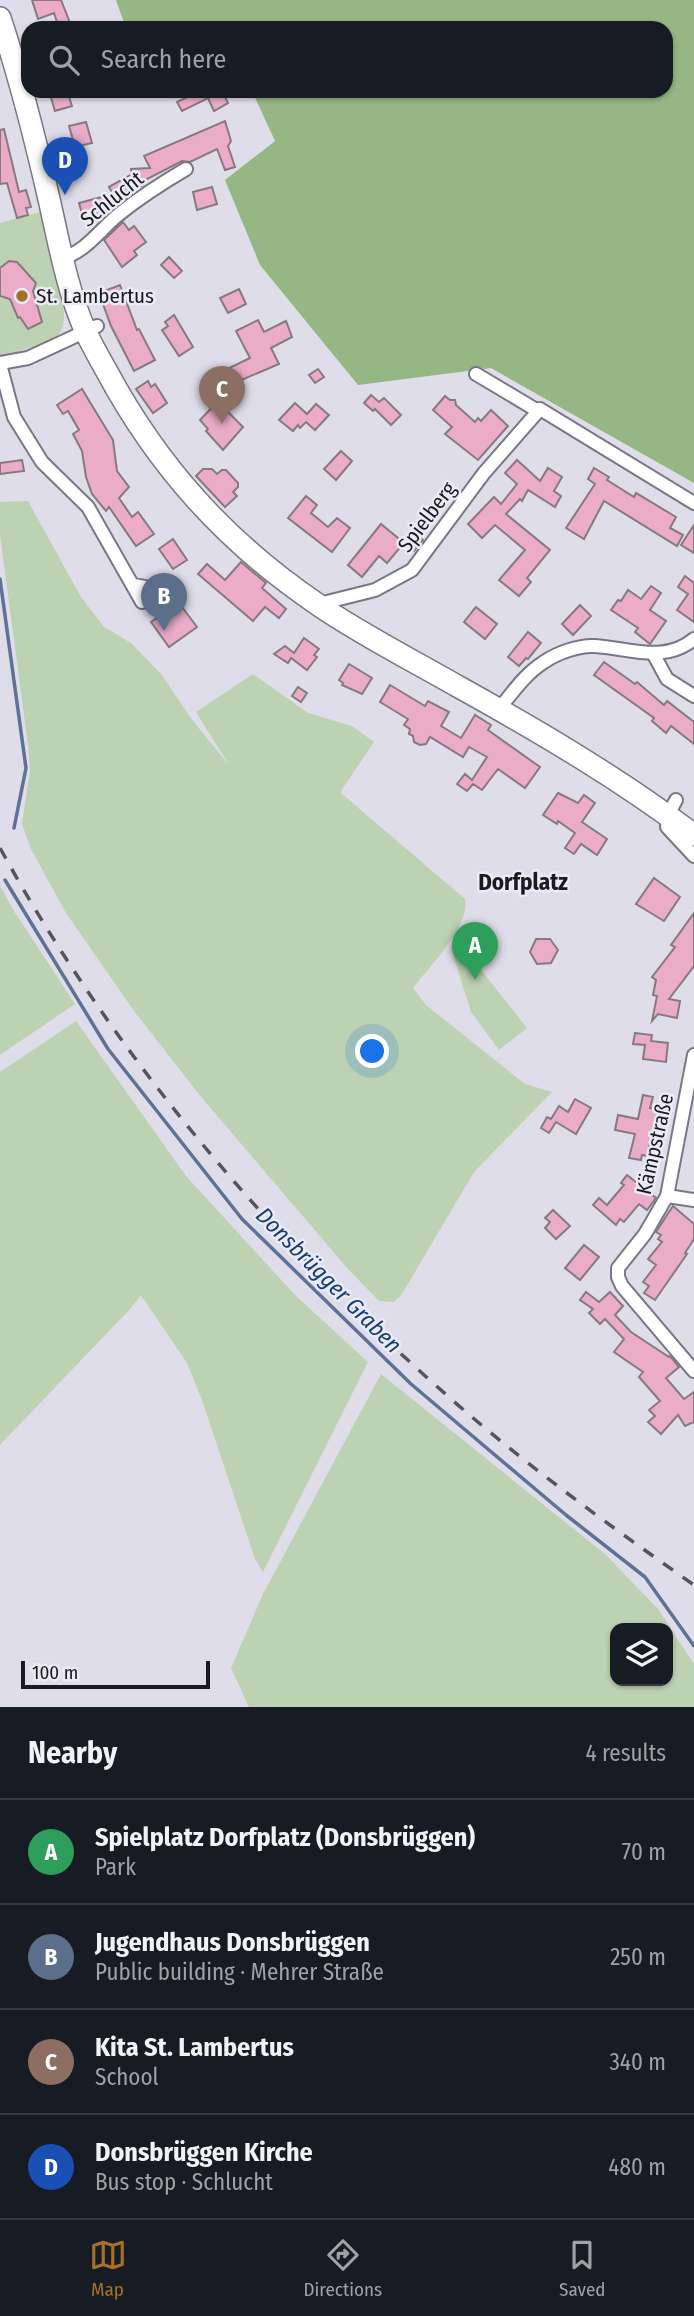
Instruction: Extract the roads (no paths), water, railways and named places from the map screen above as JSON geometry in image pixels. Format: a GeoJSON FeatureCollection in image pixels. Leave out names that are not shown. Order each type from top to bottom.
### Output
{"type":"FeatureCollection","features":[{"type":"Feature","properties":{"kind":"main road"},"geometry":{"type":"LineString","coordinates":[[0,18],[21,85]]}},
{"type":"Feature","properties":{"kind":"main road"},"geometry":{"type":"LineString","coordinates":[[25,98],[70,286],[130,415],[185,488],[259,560],[317,604],[672,807],[694,835]]}},
{"type":"Feature","properties":{"kind":"street","name":"Schlucht"},"geometry":{"type":"LineString","coordinates":[[63,258],[75,254],[118,216],[186,169]]}},
{"type":"Feature","properties":{"kind":"street"},"geometry":{"type":"LineString","coordinates":[[91,328],[28,358],[0,364],[14,417],[42,462],[88,508],[134,585]]}},
{"type":"Feature","properties":{"kind":"street"},"geometry":{"type":"LineString","coordinates":[[476,374],[694,503]]}},
{"type":"Feature","properties":{"kind":"street","name":"Spielberg"},"geometry":{"type":"LineString","coordinates":[[317,604],[375,590],[412,570],[484,473],[538,411]]}},
{"type":"Feature","properties":{"kind":"street"},"geometry":{"type":"LineString","coordinates":[[499,709],[527,675],[545,661],[568,650],[593,646],[654,654],[686,645],[694,639]]}},
{"type":"Feature","properties":{"kind":"street"},"geometry":{"type":"LineString","coordinates":[[654,654],[667,679],[694,696]]}},
{"type":"Feature","properties":{"kind":"street"},"geometry":{"type":"LineString","coordinates":[[672,807],[667,827],[694,856]]}},
{"type":"Feature","properties":{"kind":"street","name":"Kämpstraße"},"geometry":{"type":"LineString","coordinates":[[694,1055],[667,1196],[645,1234],[618,1268],[622,1286],[694,1371]]}},
{"type":"Feature","properties":{"kind":"street"},"geometry":{"type":"LineString","coordinates":[[667,1196],[694,1200]]}},
{"type":"Feature","properties":{"kind":"waterway","name":"Donsbrügger Graben"},"geometry":{"type":"LineString","coordinates":[[0,579],[26,768],[14,828]]}},
{"type":"Feature","properties":{"kind":"waterway","name":"Donsbrügger Graben"},"geometry":{"type":"LineString","coordinates":[[5,880],[108,1049],[242,1219],[411,1384],[566,1515],[645,1577],[694,1646]]}},
{"type":"Feature","properties":{"kind":"railway"},"geometry":{"type":"LineString","coordinates":[[0,848],[93,1000],[146,1072],[259,1210],[321,1276],[384,1338],[509,1448],[694,1585]]}},
{"type":"Feature","properties":{"kind":"place","name":"Donsbrüggen Kirche"},"geometry":{"type":"Point","coordinates":[65,195]}},
{"type":"Feature","properties":{"kind":"place","name":"St. Lambertus"},"geometry":{"type":"Point","coordinates":[22,296]}},
{"type":"Feature","properties":{"kind":"place","name":"Kita St. Lambertus"},"geometry":{"type":"Point","coordinates":[222,424]}},
{"type":"Feature","properties":{"kind":"place","name":"Jugendhaus Donsbrüggen"},"geometry":{"type":"Point","coordinates":[164,631]}},
{"type":"Feature","properties":{"kind":"place","name":"Spielplatz Dorfplatz (Donsbrüggen)"},"geometry":{"type":"Point","coordinates":[475,980]}},
{"type":"Feature","properties":{"kind":"district","name":"Dorfplatz"},"geometry":{"type":"Point","coordinates":[523,882]}}]}
